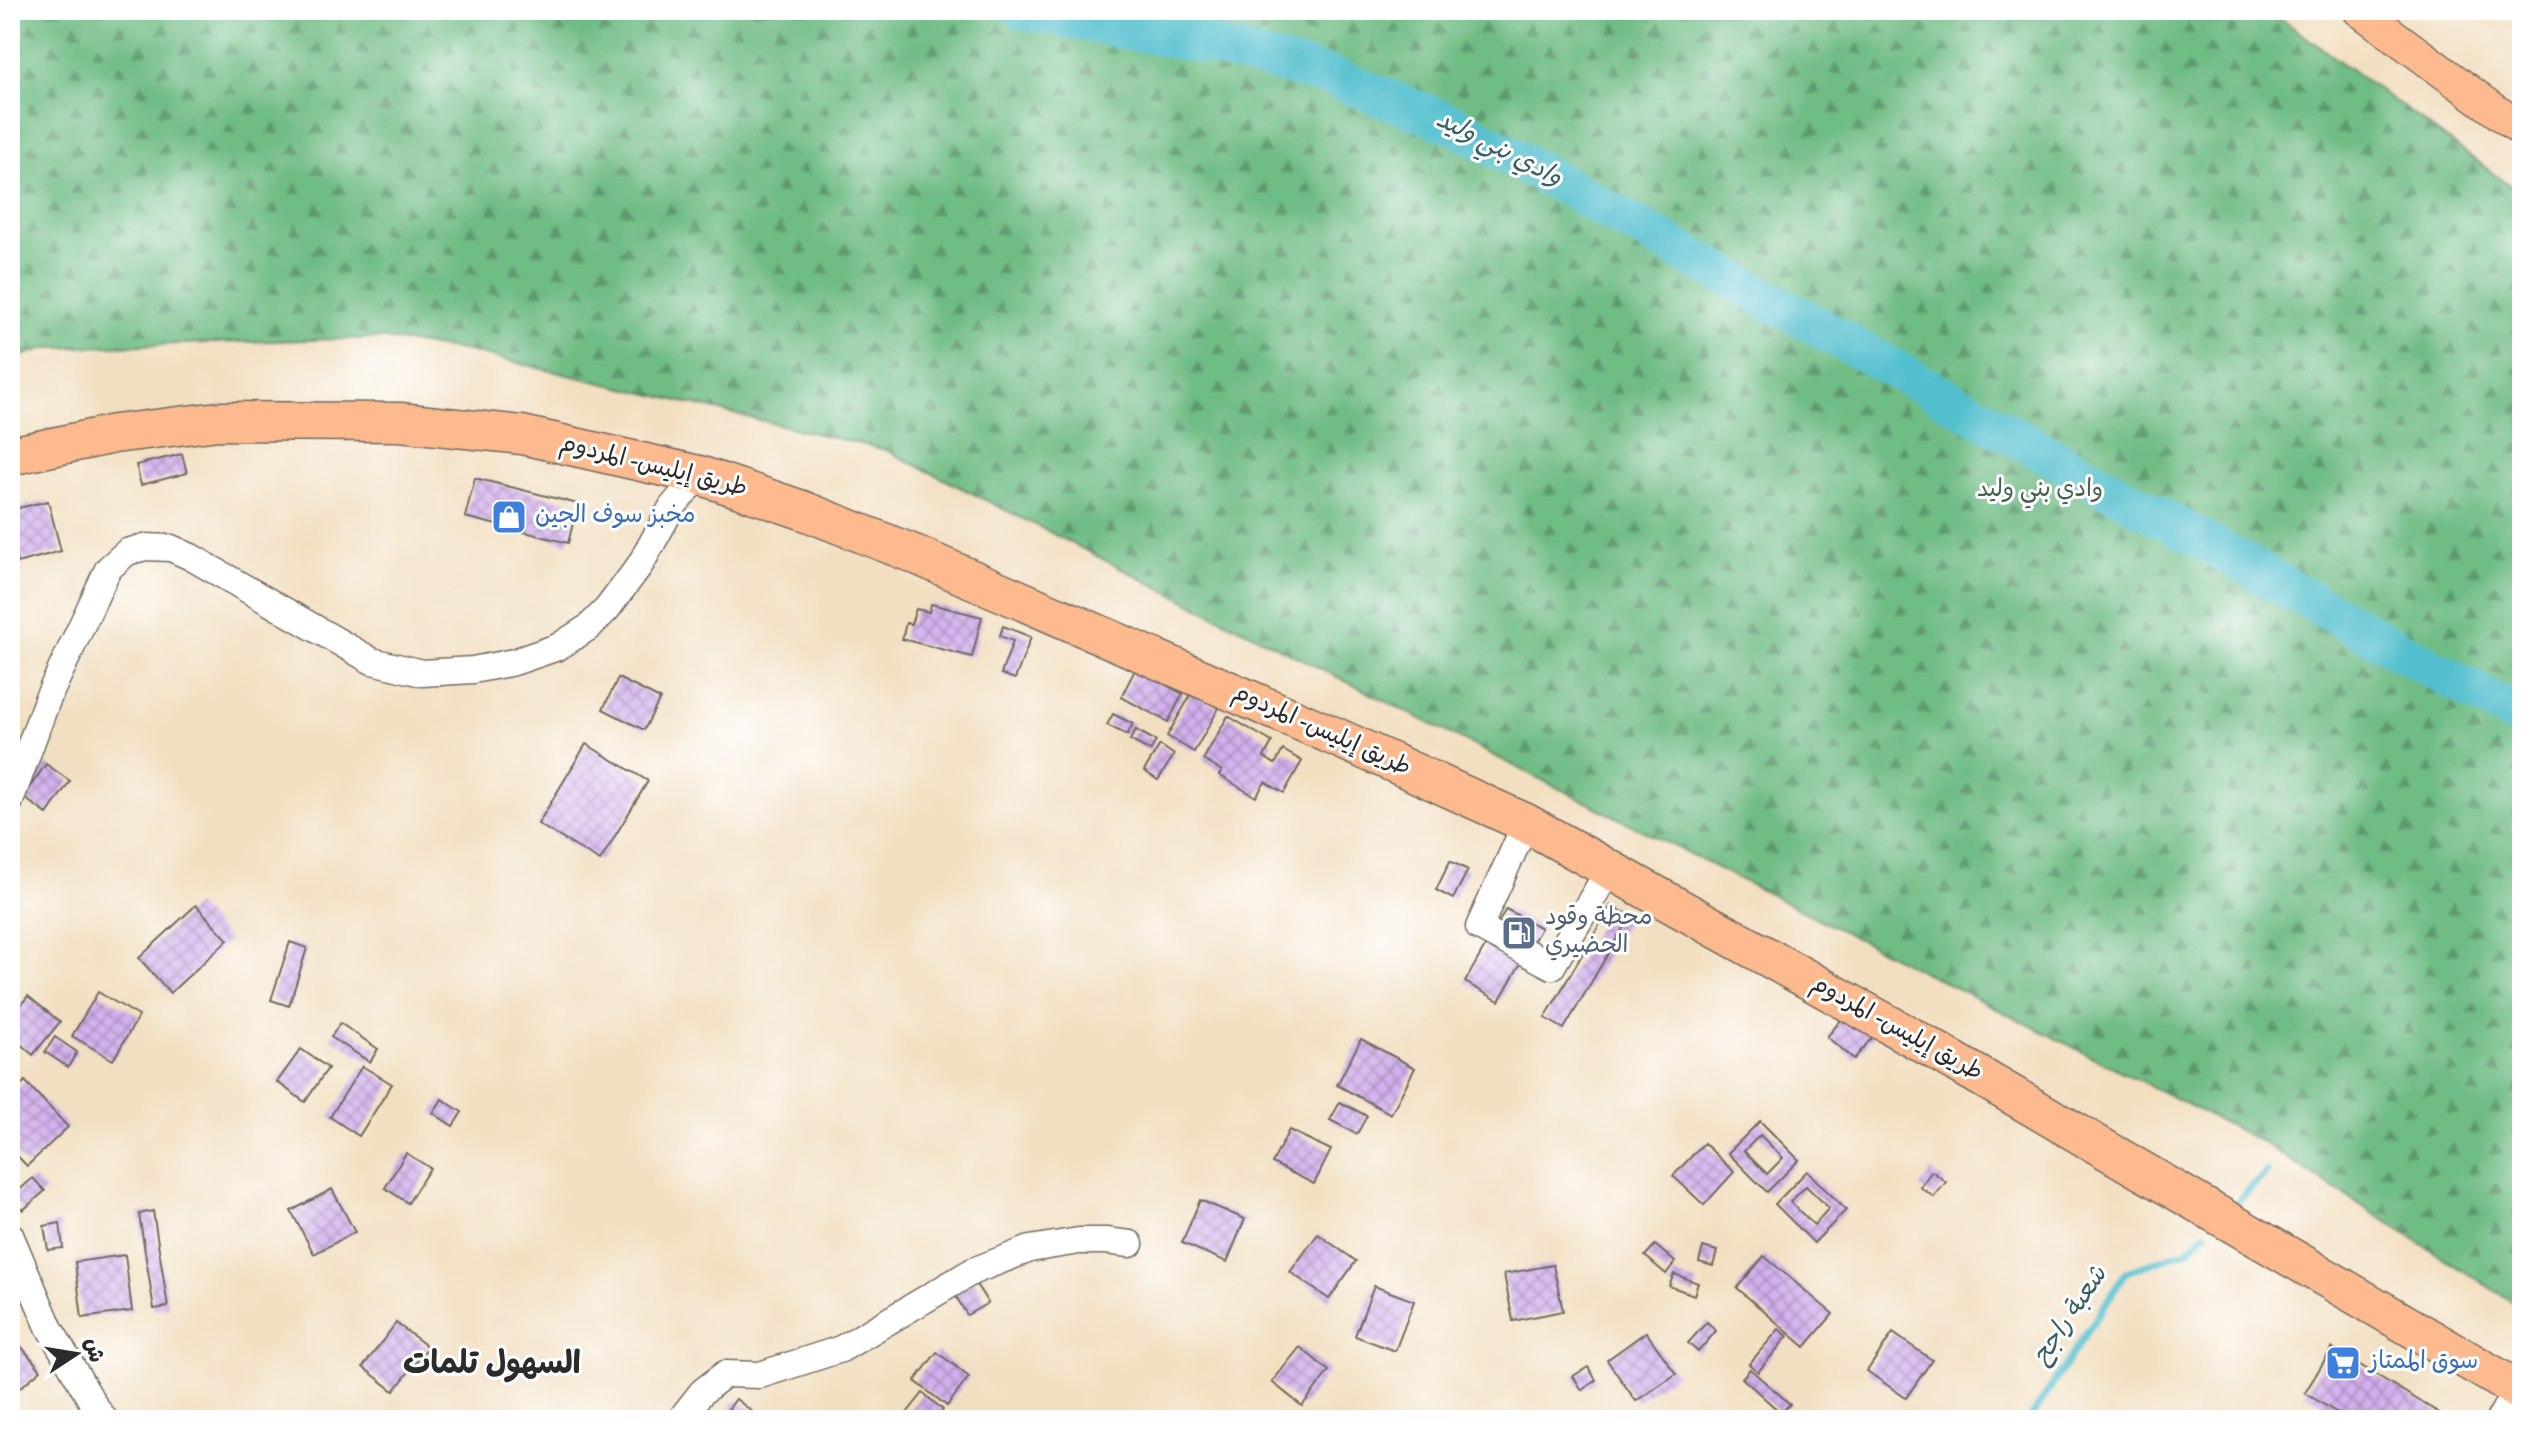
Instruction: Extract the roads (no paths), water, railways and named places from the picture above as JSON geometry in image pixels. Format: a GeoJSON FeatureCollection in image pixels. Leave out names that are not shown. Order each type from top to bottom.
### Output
{"type":"FeatureCollection","features":[{"type":"Feature","properties":{"kind":"highway","name":"طريق إيليس- المردوم"},"geometry":{"type":"LineString","coordinates":[[10,456],[114,434],[219,421],[400,422],[522,435],[699,475],[802,510],[914,554],[1526,823],[1933,1049],[2513,1400]]}},
{"type":"Feature","properties":{"kind":"main road"},"geometry":{"type":"LineString","coordinates":[[2359,10],[2522,130]]}},
{"type":"Feature","properties":{"kind":"street"},"geometry":{"type":"LineString","coordinates":[[10,801],[47,700],[108,569],[127,552],[145,547],[171,548],[372,661],[422,673],[473,670],[514,662],[558,647],[589,627],[607,609],[640,565],[672,507],[699,475]]}},
{"type":"Feature","properties":{"kind":"street"},"geometry":{"type":"LineString","coordinates":[[1526,823],[1479,927],[1552,966],[1609,870]]}},
{"type":"Feature","properties":{"kind":"street"},"geometry":{"type":"LineString","coordinates":[[10,1235],[49,1327],[94,1416]]}},
{"type":"Feature","properties":{"kind":"street"},"geometry":{"type":"LineString","coordinates":[[680,1420],[702,1392],[725,1374],[760,1375],[841,1349],[973,1271],[1030,1249],[1079,1241],[1130,1244]]}},
{"type":"Feature","properties":{"kind":"waterway","name":"وادي بني وليد"},"geometry":{"type":"LineString","coordinates":[[1023,10],[1209,45],[1329,76],[1457,126],[2522,718]]}},
{"type":"Feature","properties":{"kind":"waterway"},"geometry":{"type":"LineString","coordinates":[[2238,1201],[2267,1172]]}},
{"type":"Feature","properties":{"kind":"waterway","name":"شعبة راجح"},"geometry":{"type":"LineString","coordinates":[[2027,1420],[2126,1272],[2187,1251],[2206,1233]]}},
{"type":"Feature","properties":{"kind":"place","name":"مخبز سوف الجين"},"geometry":{"type":"Point","coordinates":[509,517]}},
{"type":"Feature","properties":{"kind":"place","name":"محطة وقود الحضيري"},"geometry":{"type":"Point","coordinates":[1519,933]}},
{"type":"Feature","properties":{"kind":"place","name":"سوق الممتاز"},"geometry":{"type":"Point","coordinates":[2343,1363]}},
{"type":"Feature","properties":{"kind":"district","name":"السهول تلمات"},"geometry":{"type":"Point","coordinates":[492,1367]}}]}
